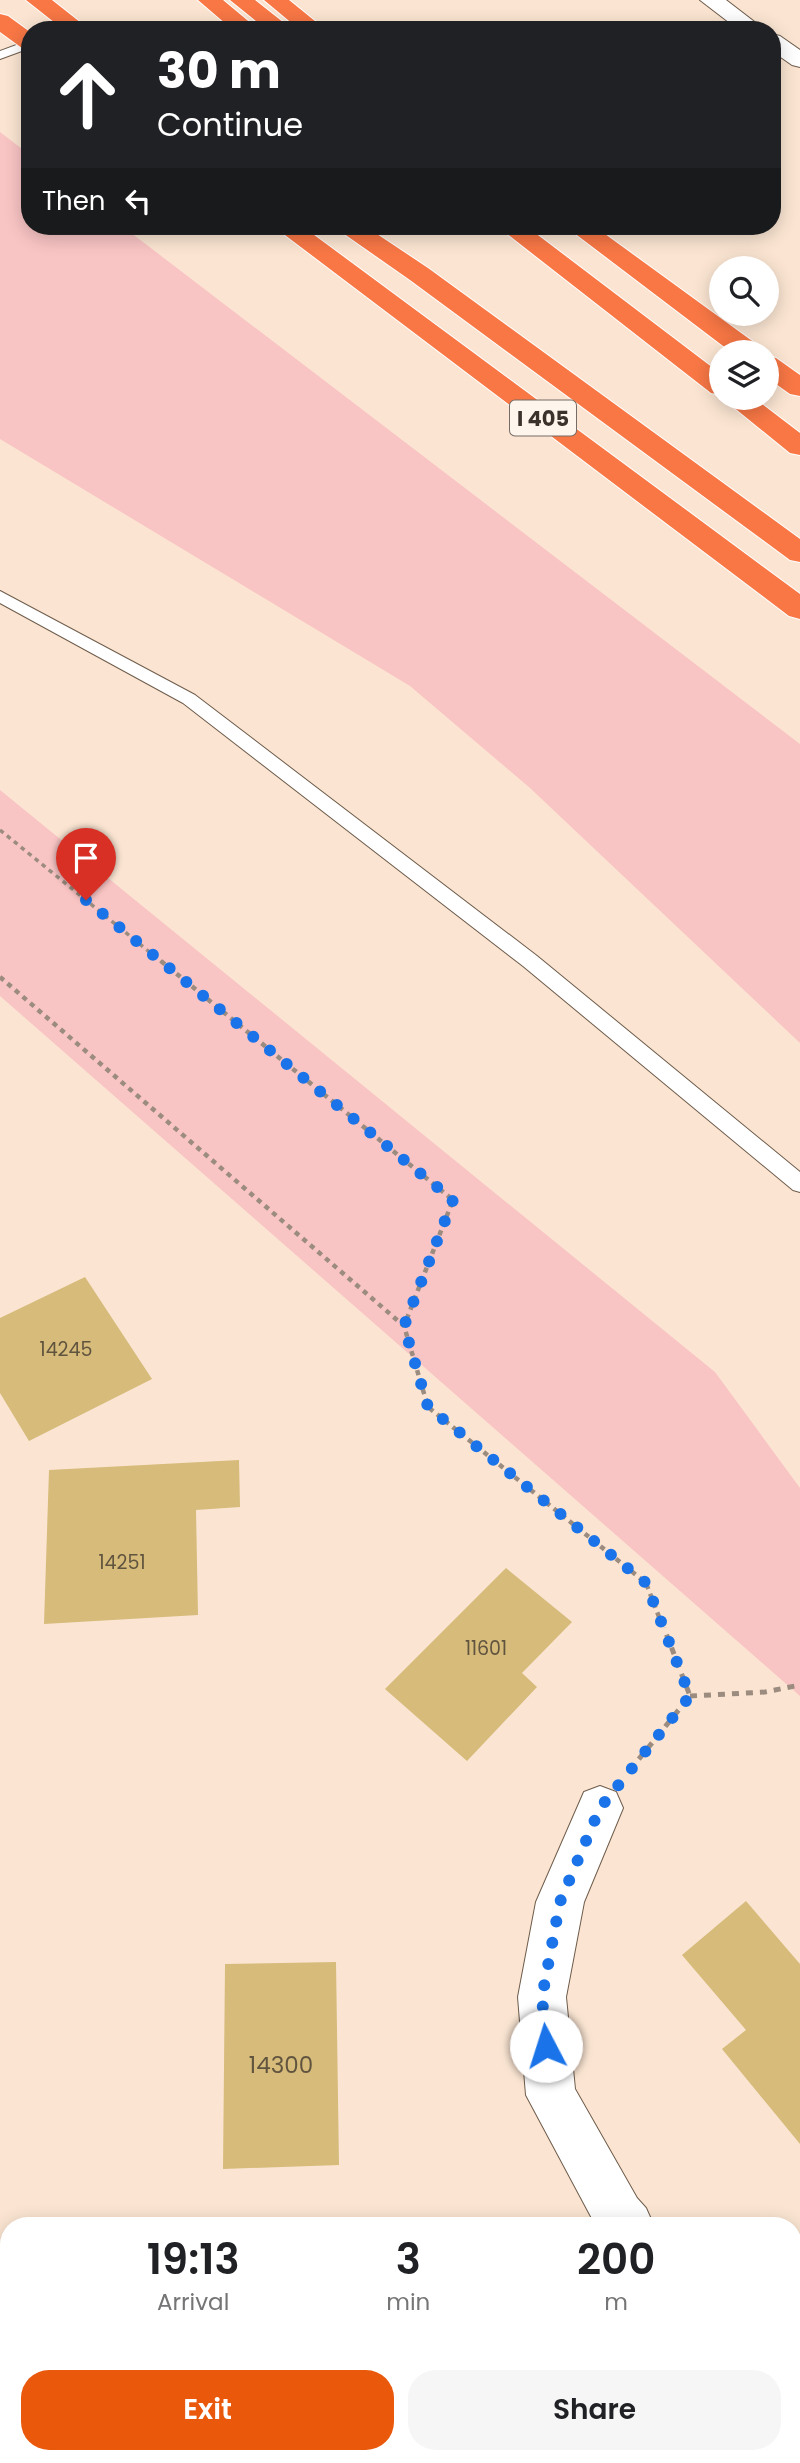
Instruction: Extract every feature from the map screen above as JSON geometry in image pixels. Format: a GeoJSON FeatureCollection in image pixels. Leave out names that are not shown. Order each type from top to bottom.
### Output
{"type":"FeatureCollection","features":[{"type":"Feature","properties":{"kind":"highway"},"geometry":{"type":"LineString","coordinates":[[37,0],[66,21]]}},
{"type":"Feature","properties":{"kind":"highway"},"geometry":{"type":"LineString","coordinates":[[209,0],[236,21]]}},
{"type":"Feature","properties":{"kind":"highway"},"geometry":{"type":"LineString","coordinates":[[241,0],[270,21]]}},
{"type":"Feature","properties":{"kind":"highway"},"geometry":{"type":"LineString","coordinates":[[275,0],[303,21]]}},
{"type":"Feature","properties":{"kind":"highway"},"geometry":{"type":"LineString","coordinates":[[0,21],[21,36]]}},
{"type":"Feature","properties":{"kind":"highway","name":"I 405"},"geometry":{"type":"LineString","coordinates":[[298,235],[800,609]]}},
{"type":"Feature","properties":{"kind":"highway","name":"I 405"},"geometry":{"type":"LineString","coordinates":[[362,235],[800,553]]}},
{"type":"Feature","properties":{"kind":"highway"},"geometry":{"type":"LineString","coordinates":[[522,235],[709,378]]}},
{"type":"Feature","properties":{"kind":"highway"},"geometry":{"type":"LineString","coordinates":[[590,235],[733,340]]}},
{"type":"Feature","properties":{"kind":"highway"},"geometry":{"type":"LineString","coordinates":[[779,373],[800,388]]}},
{"type":"Feature","properties":{"kind":"highway"},"geometry":{"type":"LineString","coordinates":[[752,410],[800,447]]}},
{"type":"Feature","properties":{"kind":"street"},"geometry":{"type":"LineString","coordinates":[[711,0],[741,21]]}},
{"type":"Feature","properties":{"kind":"street"},"geometry":{"type":"LineString","coordinates":[[781,47],[800,60]]}},
{"type":"Feature","properties":{"kind":"street"},"geometry":{"type":"LineString","coordinates":[[600,1808],[560,1902],[542,1997],[551,2095],[622,2217]]}},
{"type":"Feature","properties":{"kind":"lane"},"geometry":{"type":"LineString","coordinates":[[0,55],[21,47]]}},
{"type":"Feature","properties":{"kind":"lane"},"geometry":{"type":"LineString","coordinates":[[0,596],[189,699],[530,961],[800,1184]]}},
{"type":"Feature","properties":{"kind":"path"},"geometry":{"type":"LineString","coordinates":[[0,830],[453,1200],[404,1326]]}},
{"type":"Feature","properties":{"kind":"path"},"geometry":{"type":"LineString","coordinates":[[0,976],[404,1326],[428,1407],[646,1583],[690,1696]]}},
{"type":"Feature","properties":{"kind":"path"},"geometry":{"type":"LineString","coordinates":[[600,1808],[690,1696],[765,1692],[800,1685]]}},
{"type":"Feature","properties":{"kind":"shaded area"},"geometry":{"type":"Polygon","coordinates":[[[0,132],[21,148],[21,235],[134,235],[800,744],[800,1043],[530,788],[410,686],[0,439],[0,132]]]}},
{"type":"Feature","properties":{"kind":"shaded area"},"geometry":{"type":"Polygon","coordinates":[[[0,790],[715,1372],[800,1488],[800,1696],[0,996],[0,790]]]}},
{"type":"Feature","properties":{"kind":"building"},"geometry":{"type":"Polygon","coordinates":[[[85,1277],[152,1379],[29,1441],[0,1393],[0,1318],[85,1277]]]}},
{"type":"Feature","properties":{"kind":"building"},"geometry":{"type":"Polygon","coordinates":[[[239,1460],[240,1507],[196,1510],[198,1615],[44,1624],[49,1470],[239,1460]]]}},
{"type":"Feature","properties":{"kind":"building"},"geometry":{"type":"Polygon","coordinates":[[[506,1568],[572,1622],[522,1673],[537,1687],[467,1761],[385,1689],[506,1568]]]}},
{"type":"Feature","properties":{"kind":"building"},"geometry":{"type":"Polygon","coordinates":[[[746,1901],[800,1964],[800,2144],[722,2049],[746,2030],[682,1955],[746,1901]]]}},
{"type":"Feature","properties":{"kind":"building"},"geometry":{"type":"Polygon","coordinates":[[[336,1962],[339,2165],[223,2169],[225,1964],[336,1962]]]}},
{"type":"Feature","properties":{"kind":"route"},"geometry":{"type":"LineString","coordinates":[[86,900],[453,1200],[404,1326],[428,1407],[646,1583],[690,1696],[600,1808],[560,1902],[542,1997],[546,2046]]}}]}
